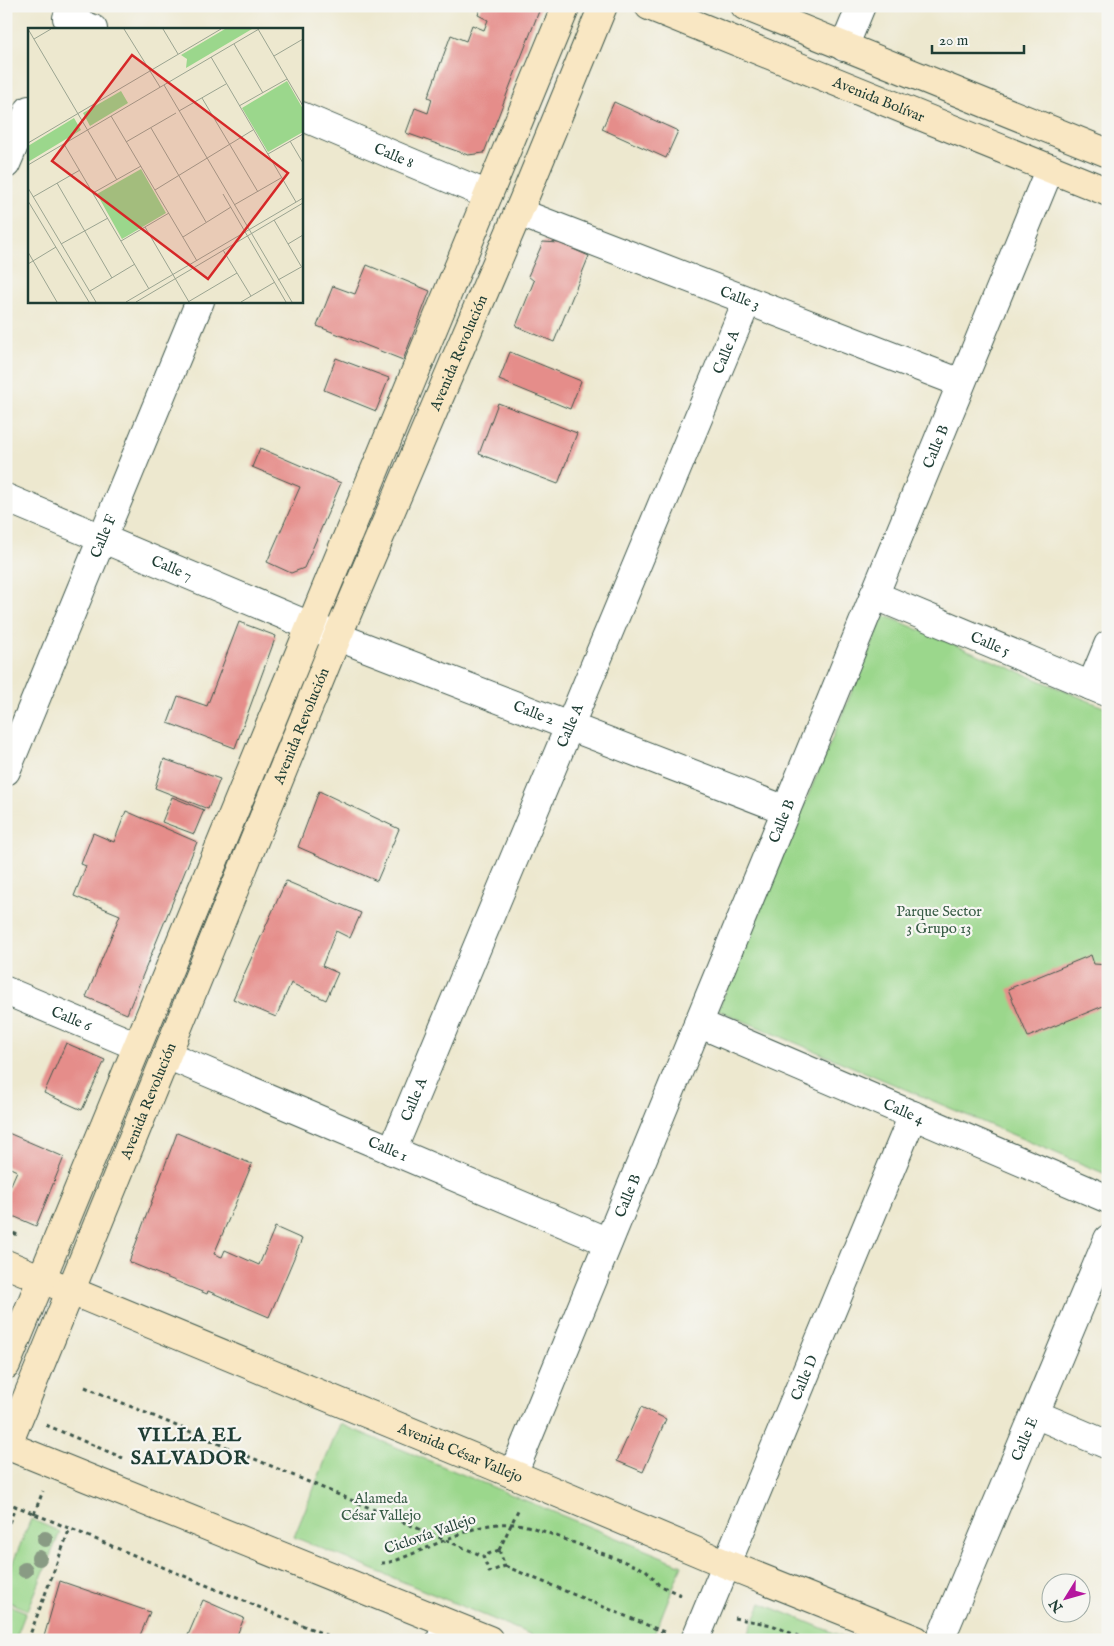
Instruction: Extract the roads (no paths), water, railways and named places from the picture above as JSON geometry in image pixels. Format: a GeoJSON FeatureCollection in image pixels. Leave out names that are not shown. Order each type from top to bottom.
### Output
{"type":"FeatureCollection","features":[{"type":"Feature","properties":{"kind":"street","name":"Avenida Revolución"},"geometry":{"type":"LineString","coordinates":[[6,1365],[566,6]]}},
{"type":"Feature","properties":{"kind":"street","name":"Avenida Revolución"},"geometry":{"type":"LineString","coordinates":[[7,1447],[338,635],[518,212],[603,6]]}},
{"type":"Feature","properties":{"kind":"street","name":"Avenida Bolívar"},"geometry":{"type":"LineString","coordinates":[[649,6],[1108,192]]}},
{"type":"Feature","properties":{"kind":"street"},"geometry":{"type":"LineString","coordinates":[[745,6],[1108,153]]}},
{"type":"Feature","properties":{"kind":"street"},"geometry":{"type":"LineString","coordinates":[[844,47],[861,6]]}},
{"type":"Feature","properties":{"kind":"street"},"geometry":{"type":"LineString","coordinates":[[67,18],[91,28]]}},
{"type":"Feature","properties":{"kind":"street"},"geometry":{"type":"LineString","coordinates":[[6,164],[28,112]]}},
{"type":"Feature","properties":{"kind":"street","name":"Calle 8"},"geometry":{"type":"LineString","coordinates":[[302,116],[488,195]]}},
{"type":"Feature","properties":{"kind":"street","name":"Calle B"},"geometry":{"type":"LineString","coordinates":[[523,1478],[608,1242],[1050,168]]}},
{"type":"Feature","properties":{"kind":"street","name":"Calle 3"},"geometry":{"type":"LineString","coordinates":[[518,212],[961,384]]}},
{"type":"Feature","properties":{"kind":"street","name":"Calle A"},"geometry":{"type":"LineString","coordinates":[[392,1151],[747,300]]}},
{"type":"Feature","properties":{"kind":"street","name":"Calle F"},"geometry":{"type":"LineString","coordinates":[[6,771],[200,302]]}},
{"type":"Feature","properties":{"kind":"street","name":"Calle 7"},"geometry":{"type":"LineString","coordinates":[[6,498],[310,626],[338,635]]}},
{"type":"Feature","properties":{"kind":"street","name":"Calle 5"},"geometry":{"type":"LineString","coordinates":[[874,596],[1099,690]]}},
{"type":"Feature","properties":{"kind":"street","name":"Calle 2"},"geometry":{"type":"LineString","coordinates":[[338,635],[786,810]]}},
{"type":"Feature","properties":{"kind":"street"},"geometry":{"type":"LineString","coordinates":[[1099,690],[1108,645]]}},
{"type":"Feature","properties":{"kind":"street","name":"Calle 6"},"geometry":{"type":"LineString","coordinates":[[6,991],[137,1046]]}},
{"type":"Feature","properties":{"kind":"street","name":"Calle 4"},"geometry":{"type":"LineString","coordinates":[[698,1023],[1108,1199]]}},
{"type":"Feature","properties":{"kind":"street","name":"Calle 1"},"geometry":{"type":"LineString","coordinates":[[167,1055],[608,1242]]}},
{"type":"Feature","properties":{"kind":"street","name":"Calle D"},"geometry":{"type":"LineString","coordinates":[[694,1640],[912,1115]]}},
{"type":"Feature","properties":{"kind":"street","name":"Calle E"},"geometry":{"type":"LineString","coordinates":[[940,1640],[1108,1239]]}},
{"type":"Feature","properties":{"kind":"street","name":"Avenida César Vallejo"},"geometry":{"type":"LineString","coordinates":[[6,1264],[726,1564],[916,1640]]}},
{"type":"Feature","properties":{"kind":"street"},"geometry":{"type":"LineString","coordinates":[[1034,1414],[1108,1445]]}},
{"type":"Feature","properties":{"kind":"street"},"geometry":{"type":"LineString","coordinates":[[7,1447],[440,1631],[489,1640]]}},
{"type":"Feature","properties":{"kind":"district","name":"VILLA EL SALVADOR"},"geometry":{"type":"Point","coordinates":[190,1446]}},
{"type":"Feature","properties":{"kind":"park label","name":"Parque Sector 3 Grupo 13"},"geometry":{"type":"Point","coordinates":[939,920]}},
{"type":"Feature","properties":{"kind":"park label","name":"Alameda César Vallejo"},"geometry":{"type":"Point","coordinates":[381,1506]}}]}
